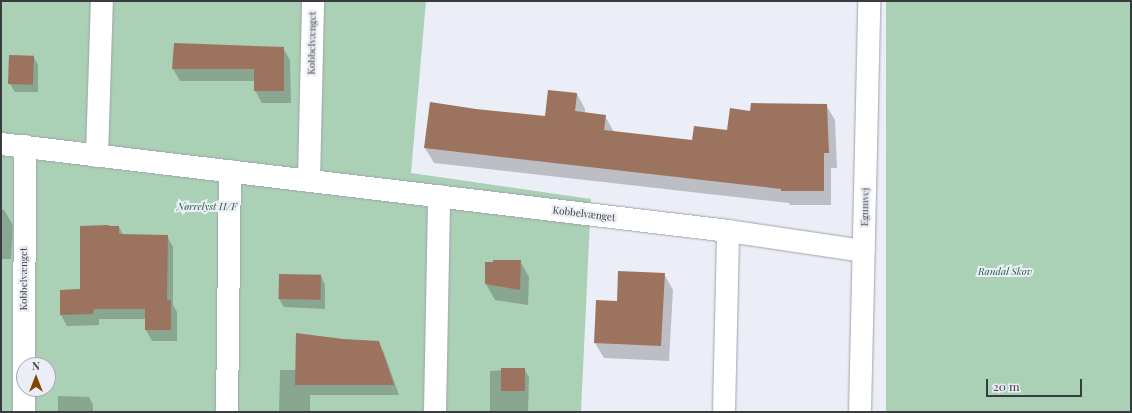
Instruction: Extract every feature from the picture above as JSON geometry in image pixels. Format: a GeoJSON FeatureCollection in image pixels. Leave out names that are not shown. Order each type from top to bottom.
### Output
{"type":"FeatureCollection","features":[{"type":"Feature","properties":{"kind":"street"},"geometry":{"type":"LineString","coordinates":[[97,156],[102,1]]}},
{"type":"Feature","properties":{"kind":"street","name":"Kobbelvænget"},"geometry":{"type":"LineString","coordinates":[[309,181],[313,1]]}},
{"type":"Feature","properties":{"kind":"street","name":"Egumvej"},"geometry":{"type":"LineString","coordinates":[[860,412],[869,1]]}},
{"type":"Feature","properties":{"kind":"street","name":"Kobbelvænget"},"geometry":{"type":"LineString","coordinates":[[1,144],[728,231],[864,251]]}},
{"type":"Feature","properties":{"kind":"street","name":"Kobbelvænget"},"geometry":{"type":"LineString","coordinates":[[24,412],[25,146]]}},
{"type":"Feature","properties":{"kind":"street"},"geometry":{"type":"LineString","coordinates":[[227,412],[230,171]]}},
{"type":"Feature","properties":{"kind":"street"},"geometry":{"type":"LineString","coordinates":[[435,412],[439,196]]}},
{"type":"Feature","properties":{"kind":"street"},"geometry":{"type":"LineString","coordinates":[[724,412],[728,231]]}},
{"type":"Feature","properties":{"kind":"green space","name":"Nørrelyst H/F"},"geometry":{"type":"Polygon","coordinates":[[[1,1],[426,1],[411,173],[591,199],[581,412],[1,412],[1,1]]]}},
{"type":"Feature","properties":{"kind":"green space","name":"Randal Skov"},"geometry":{"type":"Polygon","coordinates":[[[886,1],[1131,1],[1131,412],[886,412],[886,1]]]}},
{"type":"Feature","properties":{"kind":"building"},"geometry":{"type":"Polygon","coordinates":[[[174,43],[284,47],[284,91],[254,91],[254,69],[172,69],[174,43]]]}},
{"type":"Feature","properties":{"kind":"building"},"geometry":{"type":"Polygon","coordinates":[[[9,55],[34,56],[33,85],[8,84],[9,55]]]}},
{"type":"Feature","properties":{"kind":"building"},"geometry":{"type":"Polygon","coordinates":[[[548,90],[577,93],[575,111],[606,115],[604,130],[692,140],[694,126],[727,130],[730,108],[750,111],[751,103],[827,104],[829,153],[824,153],[824,191],[781,191],[781,189],[424,148],[430,102],[476,109],[545,116],[548,90]]]}},
{"type":"Feature","properties":{"kind":"building"},"geometry":{"type":"Polygon","coordinates":[[[80,226],[119,226],[119,234],[168,235],[167,300],[171,300],[171,330],[145,330],[145,309],[94,309],[93,314],[60,315],[60,290],[80,289],[80,226]]]}},
{"type":"Feature","properties":{"kind":"building"},"geometry":{"type":"Polygon","coordinates":[[[493,260],[521,260],[520,290],[485,284],[485,262],[493,262],[493,260]]]}},
{"type":"Feature","properties":{"kind":"building"},"geometry":{"type":"Polygon","coordinates":[[[618,271],[665,273],[661,346],[594,343],[596,300],[617,301],[618,271]]]}},
{"type":"Feature","properties":{"kind":"building"},"geometry":{"type":"Polygon","coordinates":[[[279,274],[321,275],[321,300],[279,299],[279,274]]]}},
{"type":"Feature","properties":{"kind":"building"},"geometry":{"type":"Polygon","coordinates":[[[296,333],[343,339],[379,341],[394,385],[295,385],[296,333]]]}},
{"type":"Feature","properties":{"kind":"building"},"geometry":{"type":"Polygon","coordinates":[[[501,368],[525,368],[525,391],[501,391],[501,368]]]}}]}
